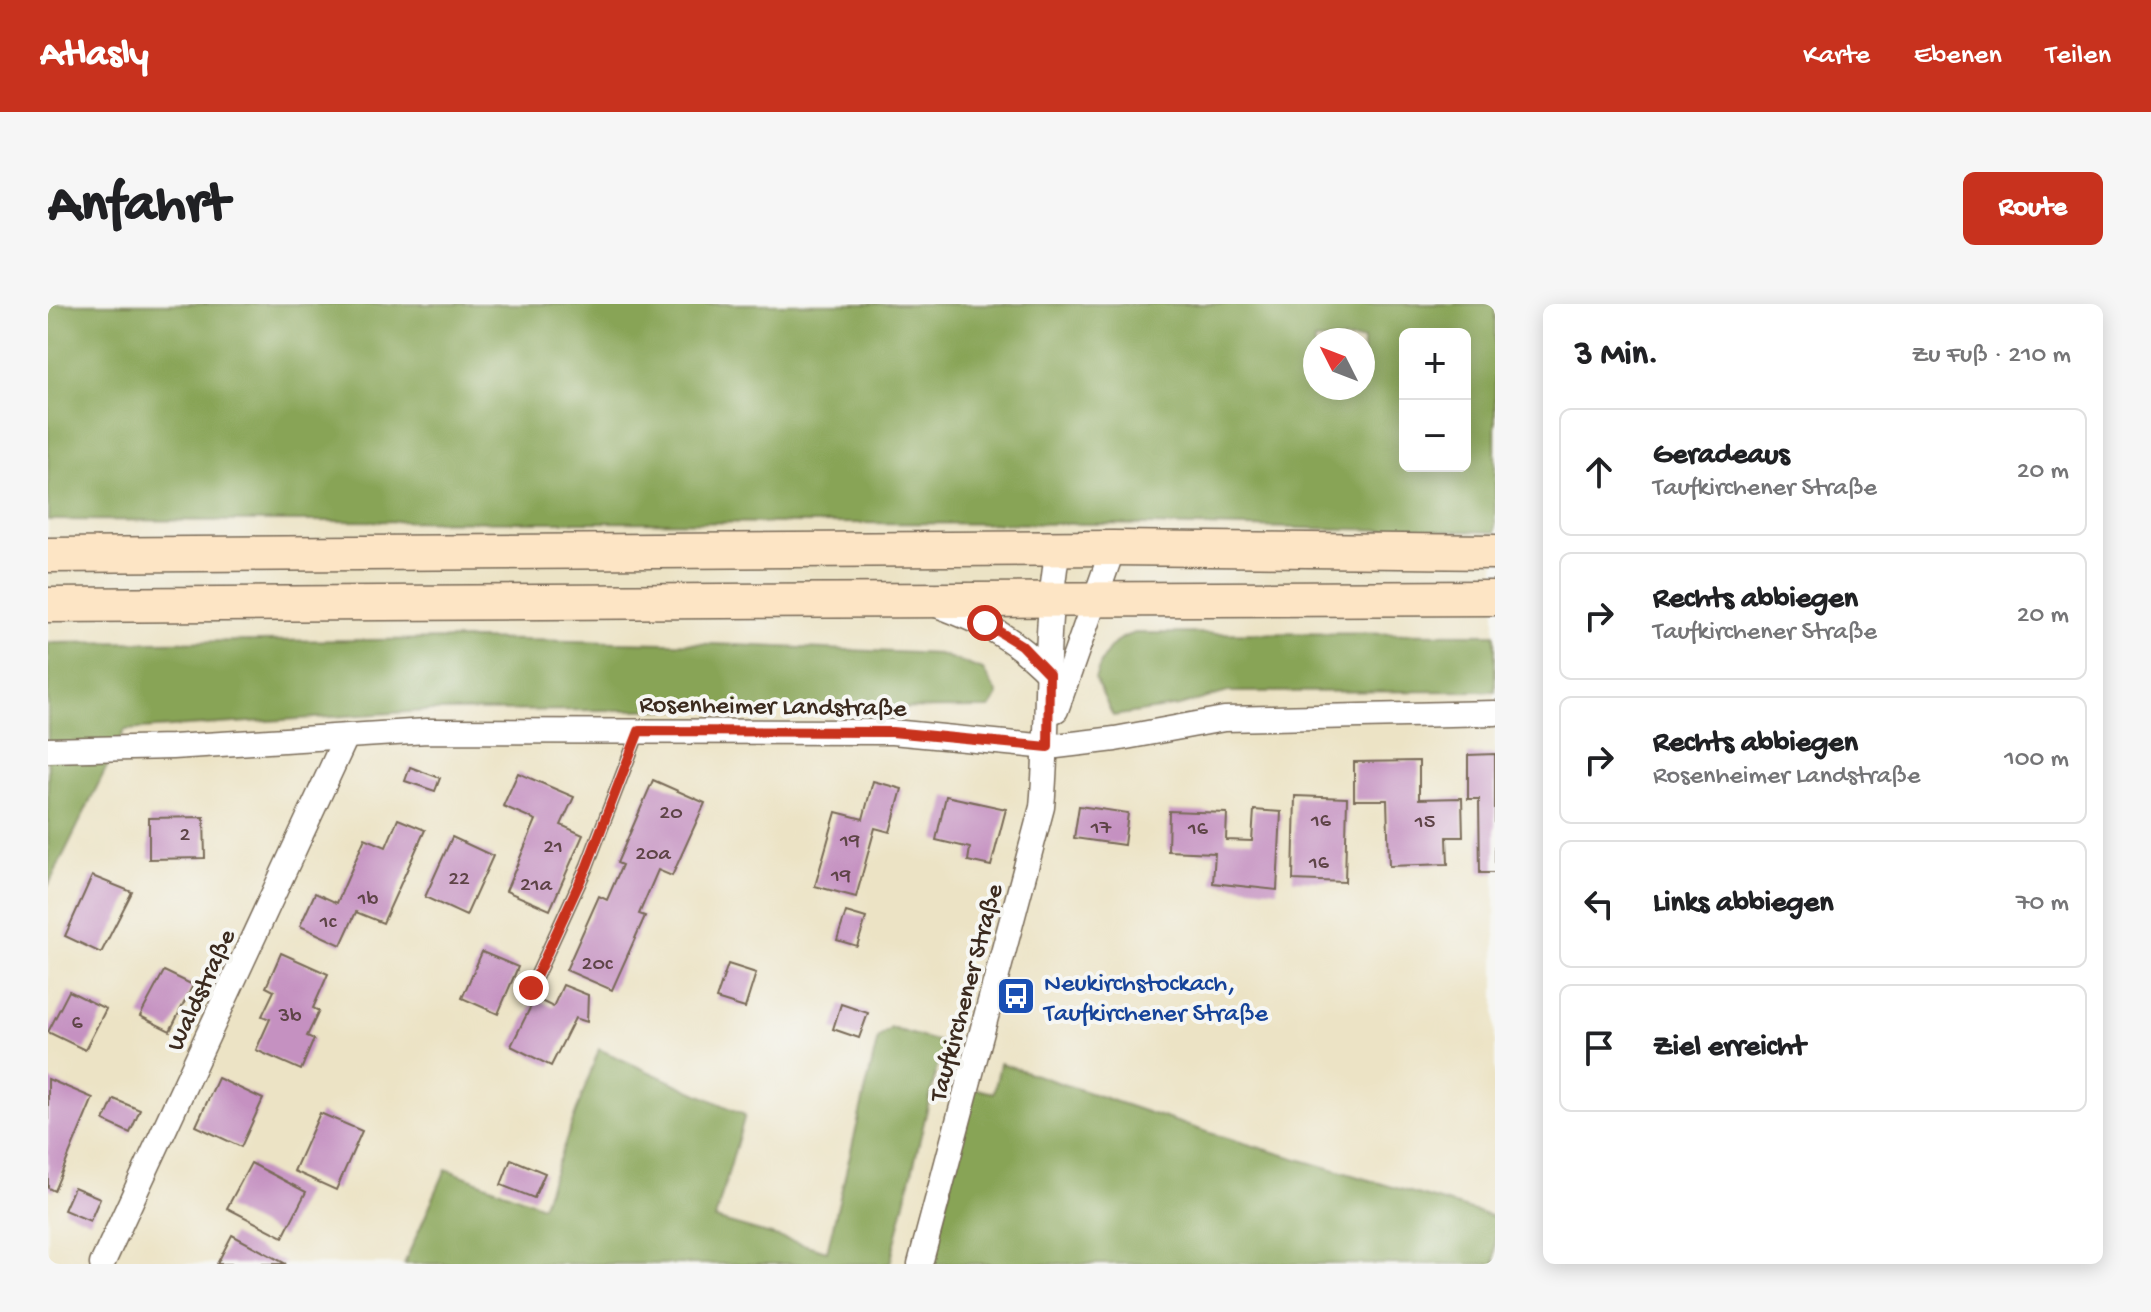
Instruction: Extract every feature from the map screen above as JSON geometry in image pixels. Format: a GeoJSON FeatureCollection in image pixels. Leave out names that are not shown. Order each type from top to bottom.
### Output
{"type":"FeatureCollection","features":[{"type":"Feature","properties":{"kind":"main road"},"geometry":{"type":"LineString","coordinates":[[48,555],[1113,548],[1495,552]]}},
{"type":"Feature","properties":{"kind":"main road"},"geometry":{"type":"LineString","coordinates":[[48,605],[1050,597],[1495,598]]}},
{"type":"Feature","properties":{"kind":"street","name":"Taufkirchener Straße"},"geometry":{"type":"LineString","coordinates":[[1048,739],[1093,597],[1113,548]]}},
{"type":"Feature","properties":{"kind":"street","name":"Taufkirchener Straße"},"geometry":{"type":"LineString","coordinates":[[920,1264],[1042,807],[1048,739],[1050,597],[1058,549]]}},
{"type":"Feature","properties":{"kind":"street"},"geometry":{"type":"LineString","coordinates":[[924,600],[985,623],[1021,645],[1049,674]]}},
{"type":"Feature","properties":{"kind":"street","name":"Rosenheimer Landstraße"},"geometry":{"type":"LineString","coordinates":[[48,750],[427,731],[892,732],[1115,739],[1224,719],[1495,713]]}},
{"type":"Feature","properties":{"kind":"street","name":"Waldstraße"},"geometry":{"type":"LineString","coordinates":[[102,1264],[346,737]]}},
{"type":"Feature","properties":{"kind":"lane"},"geometry":{"type":"LineString","coordinates":[[531,988],[587,866],[639,731]]}},
{"type":"Feature","properties":{"kind":"green space"},"geometry":{"type":"Polygon","coordinates":[[[48,304],[1495,304],[1495,532],[1099,524],[48,520],[48,304]]]}},
{"type":"Feature","properties":{"kind":"green space"},"geometry":{"type":"Polygon","coordinates":[[[1135,633],[1495,634],[1495,691],[1228,692],[1179,706],[1113,716],[1095,679],[1114,644],[1135,633]]]}},
{"type":"Feature","properties":{"kind":"green space"},"geometry":{"type":"Polygon","coordinates":[[[475,639],[713,644],[939,654],[983,670],[998,695],[990,708],[424,711],[125,730],[48,886],[48,643],[475,639]]]}},
{"type":"Feature","properties":{"kind":"green space"},"geometry":{"type":"Polygon","coordinates":[[[891,1028],[943,1043],[890,1264],[404,1264],[446,1169],[542,1206],[599,1049],[745,1115],[715,1219],[827,1251],[878,1038],[891,1028]]]}},
{"type":"Feature","properties":{"kind":"green space"},"geometry":{"type":"Polygon","coordinates":[[[1000,1063],[1210,1133],[1495,1217],[1495,1264],[932,1264],[972,1088],[994,1093],[1000,1063]]]}},
{"type":"Feature","properties":{"kind":"building"},"geometry":{"type":"Polygon","coordinates":[[[1495,754],[1495,873],[1480,873],[1479,799],[1468,799],[1468,755],[1495,754]]]}},
{"type":"Feature","properties":{"kind":"building"},"geometry":{"type":"Polygon","coordinates":[[[1419,761],[1419,799],[1462,798],[1463,837],[1447,837],[1448,864],[1389,866],[1387,800],[1354,800],[1354,762],[1419,761]]]}},
{"type":"Feature","properties":{"kind":"building"},"geometry":{"type":"Polygon","coordinates":[[[410,767],[440,778],[435,791],[405,781],[410,767]]]}},
{"type":"Feature","properties":{"kind":"building"},"geometry":{"type":"Polygon","coordinates":[[[518,773],[574,797],[561,825],[583,835],[550,910],[506,891],[536,820],[503,806],[518,773]]]}},
{"type":"Feature","properties":{"kind":"building"},"geometry":{"type":"Polygon","coordinates":[[[653,780],[705,803],[672,876],[658,870],[639,914],[645,916],[612,990],[566,970],[599,896],[607,900],[622,865],[617,863],[653,780]]]}},
{"type":"Feature","properties":{"kind":"building"},"geometry":{"type":"Polygon","coordinates":[[[873,781],[902,789],[890,832],[875,828],[856,897],[815,886],[836,812],[863,819],[873,781]]]}},
{"type":"Feature","properties":{"kind":"building"},"geometry":{"type":"Polygon","coordinates":[[[946,796],[1006,809],[991,866],[968,861],[970,848],[936,840],[946,796]]]}},
{"type":"Feature","properties":{"kind":"building"},"geometry":{"type":"Polygon","coordinates":[[[1295,796],[1347,798],[1345,882],[1293,880],[1295,796]]]}},
{"type":"Feature","properties":{"kind":"building"},"geometry":{"type":"Polygon","coordinates":[[[1079,806],[1128,813],[1124,845],[1074,838],[1079,806]]]}},
{"type":"Feature","properties":{"kind":"building"},"geometry":{"type":"Polygon","coordinates":[[[1254,810],[1281,812],[1277,890],[1213,883],[1215,853],[1168,851],[1169,811],[1227,813],[1226,840],[1252,841],[1254,810]]]}},
{"type":"Feature","properties":{"kind":"building"},"geometry":{"type":"Polygon","coordinates":[[[204,817],[205,858],[149,859],[149,818],[204,817]]]}},
{"type":"Feature","properties":{"kind":"building"},"geometry":{"type":"Polygon","coordinates":[[[398,819],[425,830],[383,923],[356,912],[341,945],[300,926],[315,893],[337,903],[365,838],[386,847],[398,819]]]}},
{"type":"Feature","properties":{"kind":"building"},"geometry":{"type":"Polygon","coordinates":[[[452,837],[493,856],[466,916],[425,897],[452,837]]]}},
{"type":"Feature","properties":{"kind":"building"},"geometry":{"type":"Polygon","coordinates":[[[92,876],[132,892],[101,953],[65,936],[92,876]]]}},
{"type":"Feature","properties":{"kind":"building"},"geometry":{"type":"Polygon","coordinates":[[[846,912],[866,918],[857,946],[837,940],[846,912]]]}},
{"type":"Feature","properties":{"kind":"building"},"geometry":{"type":"Polygon","coordinates":[[[482,952],[518,967],[498,1014],[462,998],[482,952]]]}},
{"type":"Feature","properties":{"kind":"building"},"geometry":{"type":"Polygon","coordinates":[[[281,953],[328,974],[313,1008],[319,1011],[307,1036],[314,1039],[301,1070],[256,1050],[270,1019],[262,1016],[274,991],[266,987],[281,953]]]}},
{"type":"Feature","properties":{"kind":"building"},"geometry":{"type":"Polygon","coordinates":[[[728,964],[756,973],[745,1008],[716,999],[728,964]]]}},
{"type":"Feature","properties":{"kind":"building"},"geometry":{"type":"Polygon","coordinates":[[[164,971],[193,985],[170,1031],[140,1016],[164,971]]]}},
{"type":"Feature","properties":{"kind":"building"},"geometry":{"type":"Polygon","coordinates":[[[563,985],[588,995],[587,1022],[575,1018],[551,1066],[511,1046],[535,998],[553,1007],[563,985]]]}},
{"type":"Feature","properties":{"kind":"building"},"geometry":{"type":"Polygon","coordinates":[[[69,991],[106,1009],[85,1050],[48,1032],[69,991]]]}},
{"type":"Feature","properties":{"kind":"building"},"geometry":{"type":"Polygon","coordinates":[[[841,1004],[868,1013],[859,1038],[833,1029],[841,1004]]]}},
{"type":"Feature","properties":{"kind":"building"},"geometry":{"type":"Polygon","coordinates":[[[218,1078],[263,1099],[241,1147],[196,1126],[218,1078]]]}},
{"type":"Feature","properties":{"kind":"building"},"geometry":{"type":"Polygon","coordinates":[[[48,1079],[93,1098],[54,1191],[48,1188],[48,1079]]]}},
{"type":"Feature","properties":{"kind":"building"},"geometry":{"type":"Polygon","coordinates":[[[114,1099],[140,1110],[130,1133],[104,1121],[114,1099]]]}},
{"type":"Feature","properties":{"kind":"building"},"geometry":{"type":"Polygon","coordinates":[[[320,1113],[362,1131],[336,1190],[294,1171],[320,1113]]]}},
{"type":"Feature","properties":{"kind":"building"},"geometry":{"type":"Polygon","coordinates":[[[511,1159],[545,1173],[534,1198],[501,1185],[511,1159]]]}},
{"type":"Feature","properties":{"kind":"building"},"geometry":{"type":"Polygon","coordinates":[[[251,1163],[306,1192],[283,1237],[227,1208],[251,1163]]]}},
{"type":"Feature","properties":{"kind":"building"},"geometry":{"type":"Polygon","coordinates":[[[74,1187],[100,1198],[90,1221],[64,1210],[74,1187]]]}},
{"type":"Feature","properties":{"kind":"building"},"geometry":{"type":"Polygon","coordinates":[[[232,1235],[286,1264],[217,1264],[232,1235]]]}},
{"type":"Feature","properties":{"kind":"place","name":"Neukirchstockach, Taufkirchener Straße"},"geometry":{"type":"Point","coordinates":[1016,996]}},
{"type":"Feature","properties":{"kind":"route"},"geometry":{"type":"LineString","coordinates":[[531,988],[587,866],[639,731],[892,732],[1048,747],[1049,674],[1021,645],[985,623]]}}]}
